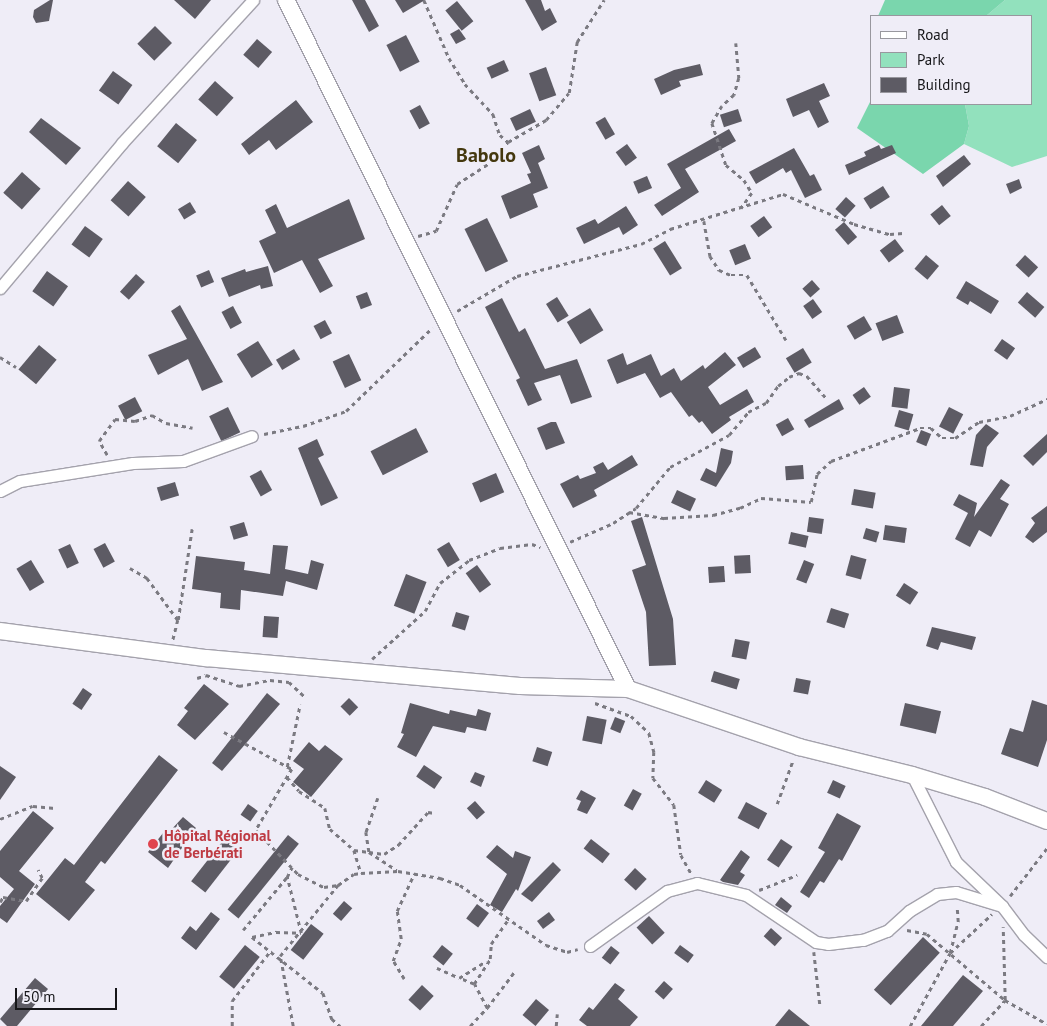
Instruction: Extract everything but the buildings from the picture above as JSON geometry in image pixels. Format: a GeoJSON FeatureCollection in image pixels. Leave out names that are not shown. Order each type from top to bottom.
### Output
{"type":"FeatureCollection","features":[{"type":"Feature","properties":{"kind":"street"},"geometry":{"type":"LineString","coordinates":[[0,288],[122,143],[253,0]]}},
{"type":"Feature","properties":{"kind":"street"},"geometry":{"type":"LineString","coordinates":[[286,0],[556,548],[628,689]]}},
{"type":"Feature","properties":{"kind":"street"},"geometry":{"type":"LineString","coordinates":[[0,491],[20,481],[113,468],[133,463],[183,461],[252,436]]}},
{"type":"Feature","properties":{"kind":"street"},"geometry":{"type":"LineString","coordinates":[[0,631],[170,654],[520,686],[628,689],[799,747],[912,775],[1047,821]]}},
{"type":"Feature","properties":{"kind":"street"},"geometry":{"type":"LineString","coordinates":[[912,775],[956,862],[1002,906],[1024,935],[1047,957]]}},
{"type":"Feature","properties":{"kind":"street"},"geometry":{"type":"LineString","coordinates":[[590,946],[667,891],[698,882],[746,895],[816,942],[828,944],[863,940],[887,930],[909,911],[937,894],[956,892],[1002,906]]}},
{"type":"Feature","properties":{"kind":"path"},"geometry":{"type":"LineString","coordinates":[[424,0],[449,58],[465,84],[493,114],[500,135],[508,142]]}},
{"type":"Feature","properties":{"kind":"path"},"geometry":{"type":"LineString","coordinates":[[404,239],[436,231],[457,184],[491,162],[508,142],[546,120],[569,93],[577,42],[604,0]]}},
{"type":"Feature","properties":{"kind":"path"},"geometry":{"type":"LineString","coordinates":[[736,43],[739,78],[734,95],[722,106],[712,123],[726,165],[744,180],[752,193],[740,210]]}},
{"type":"Feature","properties":{"kind":"path"},"geometry":{"type":"LineString","coordinates":[[252,436],[303,426],[346,411],[443,318],[479,301],[517,276],[641,244],[670,228],[704,221],[783,194],[854,224],[890,234],[903,233]]}},
{"type":"Feature","properties":{"kind":"path"},"geometry":{"type":"LineString","coordinates":[[704,221],[710,256],[719,270],[731,275],[747,275],[786,340]]}},
{"type":"Feature","properties":{"kind":"path"},"geometry":{"type":"LineString","coordinates":[[0,357],[16,366]]}},
{"type":"Feature","properties":{"kind":"path"},"geometry":{"type":"LineString","coordinates":[[361,671],[386,644],[425,611],[440,583],[469,560],[500,548],[532,544],[556,548],[629,512],[670,467],[729,435],[748,412],[766,403],[778,386],[789,377],[799,373],[807,376],[827,399]]}},
{"type":"Feature","properties":{"kind":"path"},"geometry":{"type":"LineString","coordinates":[[629,512],[664,518],[713,515],[740,508],[761,498],[811,502],[818,474],[831,461],[920,428],[931,428],[942,438],[955,438],[979,422],[1010,416],[1047,399]]}},
{"type":"Feature","properties":{"kind":"path"},"geometry":{"type":"LineString","coordinates":[[113,468],[99,441],[115,419],[135,421],[152,415],[166,423],[193,428]]}},
{"type":"Feature","properties":{"kind":"path"},"geometry":{"type":"LineString","coordinates":[[170,654],[178,620],[192,529]]}},
{"type":"Feature","properties":{"kind":"path"},"geometry":{"type":"LineString","coordinates":[[130,568],[147,578],[178,620]]}},
{"type":"Feature","properties":{"kind":"path"},"geometry":{"type":"LineString","coordinates":[[197,678],[206,676],[239,686],[270,680],[289,682],[305,697]]}},
{"type":"Feature","properties":{"kind":"path"},"geometry":{"type":"LineString","coordinates":[[589,700],[631,716],[649,733],[654,752],[653,778],[674,805],[681,855],[698,882]]}},
{"type":"Feature","properties":{"kind":"path"},"geometry":{"type":"LineString","coordinates":[[287,767],[300,704]]}},
{"type":"Feature","properties":{"kind":"path"},"geometry":{"type":"LineString","coordinates":[[224,732],[292,769],[256,830],[292,867],[324,887],[338,885]]}},
{"type":"Feature","properties":{"kind":"path"},"geometry":{"type":"LineString","coordinates":[[778,804],[786,774],[799,747]]}},
{"type":"Feature","properties":{"kind":"path"},"geometry":{"type":"LineString","coordinates":[[287,777],[299,791],[325,808],[330,829],[354,850],[361,873]]}},
{"type":"Feature","properties":{"kind":"path"},"geometry":{"type":"LineString","coordinates":[[368,852],[366,832],[378,798]]}},
{"type":"Feature","properties":{"kind":"path"},"geometry":{"type":"LineString","coordinates":[[0,819],[33,806],[55,808]]}},
{"type":"Feature","properties":{"kind":"path"},"geometry":{"type":"LineString","coordinates":[[354,850],[384,854],[398,844],[428,812],[435,813]]}},
{"type":"Feature","properties":{"kind":"path"},"geometry":{"type":"LineString","coordinates":[[368,852],[398,871]]}},
{"type":"Feature","properties":{"kind":"path"},"geometry":{"type":"LineString","coordinates":[[243,930],[287,877],[292,867]]}},
{"type":"Feature","properties":{"kind":"path"},"geometry":{"type":"LineString","coordinates":[[0,902],[3,898],[26,902],[42,878],[38,870]]}},
{"type":"Feature","properties":{"kind":"path"},"geometry":{"type":"LineString","coordinates":[[280,956],[301,933],[338,885],[354,874],[398,871],[460,885],[546,945],[567,952],[590,946]]}},
{"type":"Feature","properties":{"kind":"path"},"geometry":{"type":"LineString","coordinates":[[404,980],[393,961],[402,939],[397,912],[414,874]]}},
{"type":"Feature","properties":{"kind":"path"},"geometry":{"type":"LineString","coordinates":[[746,895],[797,875]]}},
{"type":"Feature","properties":{"kind":"path"},"geometry":{"type":"LineString","coordinates":[[287,877],[301,933]]}},
{"type":"Feature","properties":{"kind":"path"},"geometry":{"type":"LineString","coordinates":[[906,1026],[911,1024],[950,953],[958,922],[956,892]]}},
{"type":"Feature","properties":{"kind":"path"},"geometry":{"type":"LineString","coordinates":[[981,1026],[1006,1000],[1002,906]]}},
{"type":"Feature","properties":{"kind":"path"},"geometry":{"type":"LineString","coordinates":[[474,984],[490,958],[491,944],[508,920]]}},
{"type":"Feature","properties":{"kind":"path"},"geometry":{"type":"LineString","coordinates":[[887,930],[910,930],[928,934],[1006,1000],[1047,1024]]}},
{"type":"Feature","properties":{"kind":"path"},"geometry":{"type":"LineString","coordinates":[[301,933],[276,932],[252,937],[280,956],[323,993],[332,1019],[340,1026]]}},
{"type":"Feature","properties":{"kind":"path"},"geometry":{"type":"LineString","coordinates":[[816,942],[813,958],[820,1005]]}},
{"type":"Feature","properties":{"kind":"path"},"geometry":{"type":"LineString","coordinates":[[232,1026],[232,1000],[271,950]]}},
{"type":"Feature","properties":{"kind":"path"},"geometry":{"type":"LineString","coordinates":[[280,956],[293,1025]]}},
{"type":"Feature","properties":{"kind":"path"},"geometry":{"type":"LineString","coordinates":[[459,978],[490,958]]}},
{"type":"Feature","properties":{"kind":"path"},"geometry":{"type":"LineString","coordinates":[[438,968],[474,984],[487,1008]]}},
{"type":"Feature","properties":{"kind":"path"},"geometry":{"type":"LineString","coordinates":[[470,1026],[487,1008],[515,971]]}},
{"type":"Feature","properties":{"kind":"path"},"geometry":{"type":"LineString","coordinates":[[556,1026],[557,1014]]}},
{"type":"Feature","properties":{"kind":"green space"},"geometry":{"type":"Polygon","coordinates":[[[885,0],[1005,0],[987,15],[878,15],[885,0]]]}},
{"type":"Feature","properties":{"kind":"green space"},"geometry":{"type":"Polygon","coordinates":[[[1005,0],[1047,0],[1047,156],[1012,167],[964,144],[969,126],[965,105],[1032,105],[1032,15],[987,15],[1005,0]]]}},
{"type":"Feature","properties":{"kind":"green space"},"geometry":{"type":"Polygon","coordinates":[[[870,102],[870,105],[965,105],[969,126],[964,144],[923,174],[857,128],[870,102]]]}},
{"type":"Feature","properties":{"kind":"place","name":"Hôpital Régional de Berbérati"},"geometry":{"type":"Point","coordinates":[153,844]}},
{"type":"Feature","properties":{"kind":"district","name":"Babolo"},"geometry":{"type":"Point","coordinates":[486,155]}}]}
